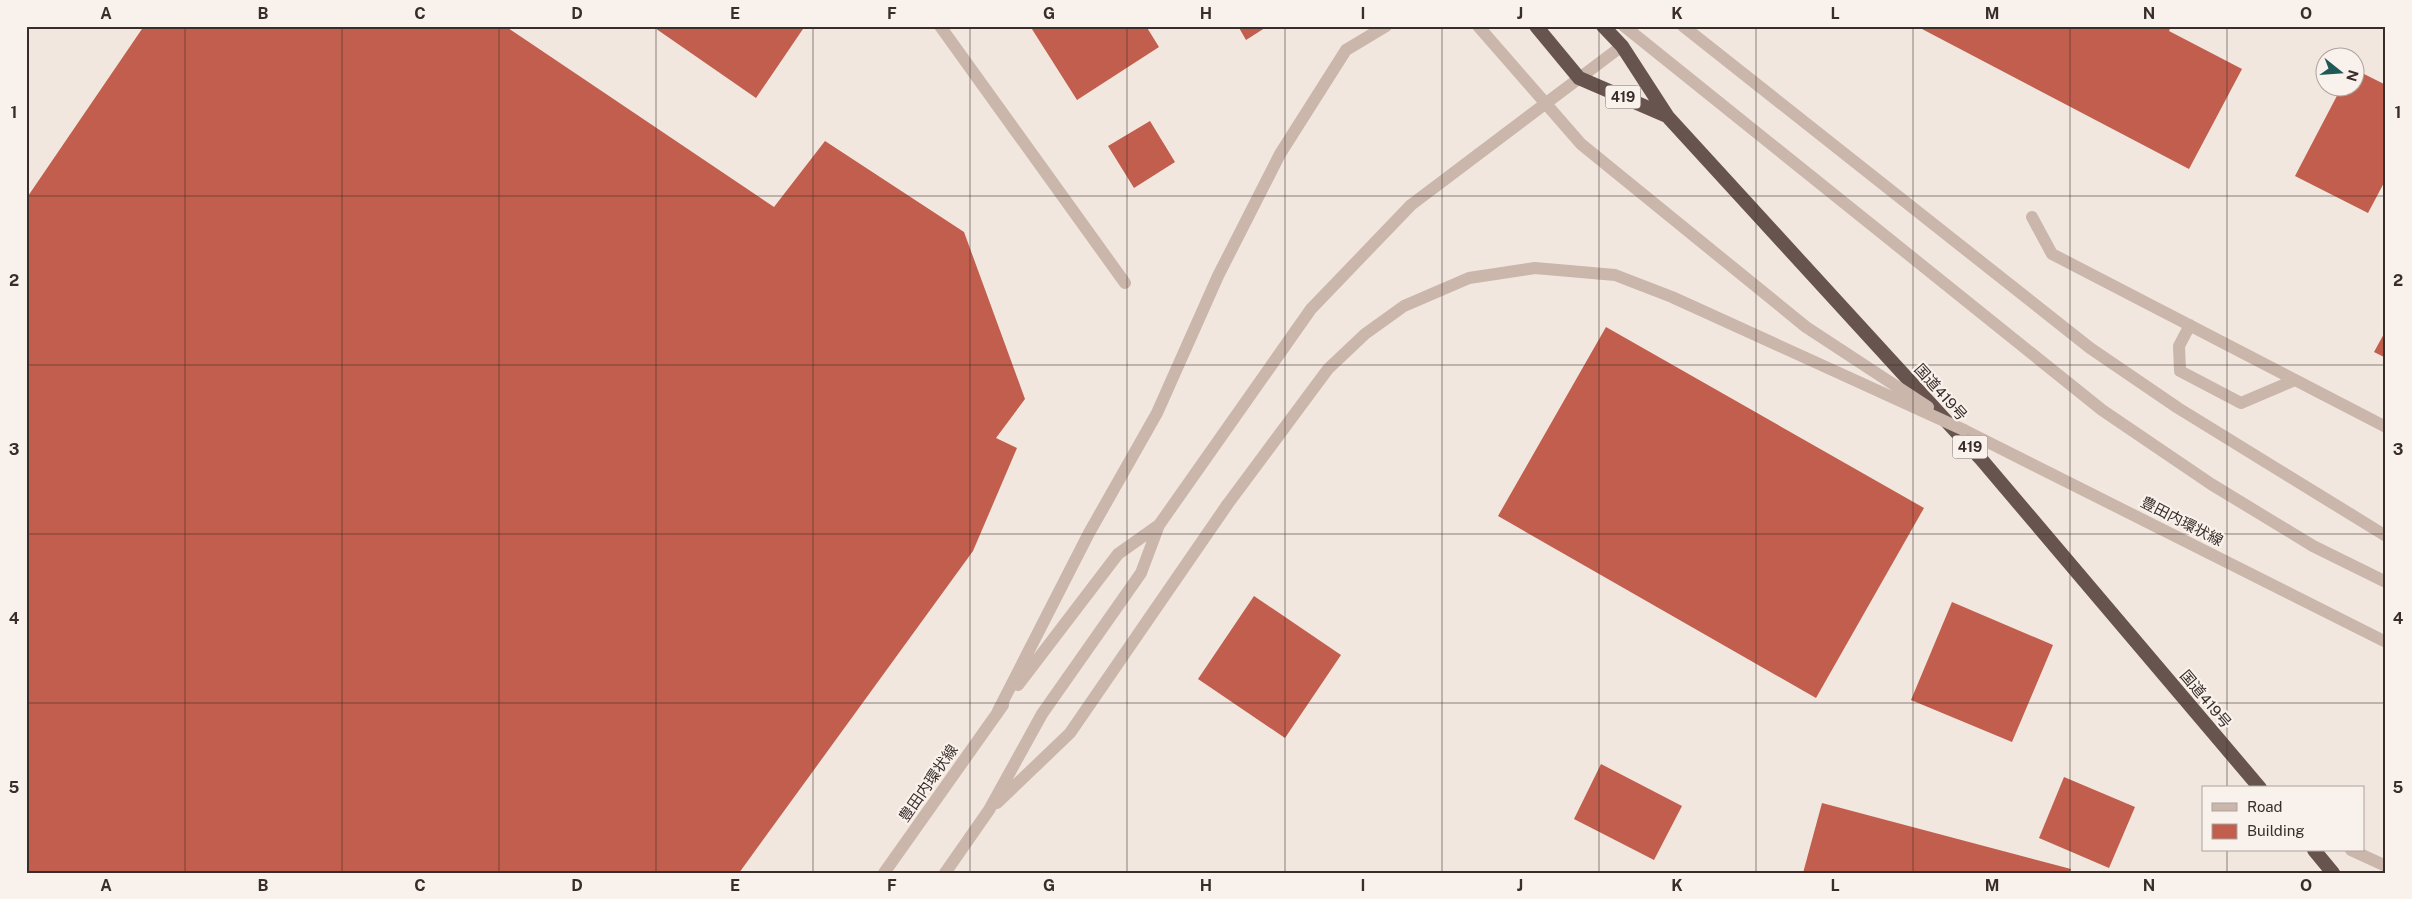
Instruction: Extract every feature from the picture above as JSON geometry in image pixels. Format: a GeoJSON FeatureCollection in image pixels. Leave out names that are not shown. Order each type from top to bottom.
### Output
{"type":"FeatureCollection","features":[{"type":"Feature","properties":{"kind":"highway","name":"国道419号"},"geometry":{"type":"LineString","coordinates":[[1536,26],[1579,78],[1668,117]]}},
{"type":"Feature","properties":{"kind":"highway","name":"国道419号"},"geometry":{"type":"LineString","coordinates":[[1603,26],[1622,46],[1668,117],[1981,459],[2258,786]]}},
{"type":"Feature","properties":{"kind":"highway"},"geometry":{"type":"LineString","coordinates":[[2316,852],[2333,873]]}},
{"type":"Feature","properties":{"kind":"street"},"geometry":{"type":"LineString","coordinates":[[940,26],[1125,283]]}},
{"type":"Feature","properties":{"kind":"street"},"geometry":{"type":"LineString","coordinates":[[998,711],[1089,533],[1157,413],[1218,276],[1280,154],[1346,50],[1386,26]]}},
{"type":"Feature","properties":{"kind":"street"},"geometry":{"type":"LineString","coordinates":[[1478,26],[1581,144],[1806,327],[1964,430]]}},
{"type":"Feature","properties":{"kind":"street"},"geometry":{"type":"LineString","coordinates":[[1624,26],[2102,410],[2211,484],[2306,542],[2386,582]]}},
{"type":"Feature","properties":{"kind":"street"},"geometry":{"type":"LineString","coordinates":[[1683,26],[2090,348],[2178,408],[2386,536]]}},
{"type":"Feature","properties":{"kind":"street"},"geometry":{"type":"LineString","coordinates":[[945,873],[989,810],[1042,714],[1141,573],[1159,525],[1311,309],[1411,205],[1622,46]]}},
{"type":"Feature","properties":{"kind":"street"},"geometry":{"type":"LineString","coordinates":[[2032,217],[2052,254],[2386,427]]}},
{"type":"Feature","properties":{"kind":"street"},"geometry":{"type":"LineString","coordinates":[[989,810],[1070,733],[1226,505],[1328,369],[1365,334],[1404,306],[1469,278],[1535,268],[1615,275],[1672,297],[1964,430]]}},
{"type":"Feature","properties":{"kind":"street"},"geometry":{"type":"LineString","coordinates":[[2190,325],[2179,346],[2180,371],[2241,404],[2295,380]]}},
{"type":"Feature","properties":{"kind":"street","name":"豊田内環状線"},"geometry":{"type":"LineString","coordinates":[[1964,430],[2386,642]]}},
{"type":"Feature","properties":{"kind":"street"},"geometry":{"type":"LineString","coordinates":[[998,711],[1118,554],[1159,525]]}},
{"type":"Feature","properties":{"kind":"street","name":"豊田内環状線"},"geometry":{"type":"LineString","coordinates":[[884,873],[998,711]]}},
{"type":"Feature","properties":{"kind":"street"},"geometry":{"type":"LineString","coordinates":[[2356,852],[2386,866]]}},
{"type":"Feature","properties":{"kind":"building"},"geometry":{"type":"Polygon","coordinates":[[[144,26],[505,26],[774,207],[825,141],[964,232],[1025,399],[996,438],[1017,448],[973,551],[739,873],[26,873],[26,199],[144,26]]]}},
{"type":"Feature","properties":{"kind":"building"},"geometry":{"type":"Polygon","coordinates":[[[652,26],[805,26],[756,98],[652,26]]]}},
{"type":"Feature","properties":{"kind":"building"},"geometry":{"type":"Polygon","coordinates":[[[1030,26],[1146,26],[1159,47],[1077,100],[1030,26]]]}},
{"type":"Feature","properties":{"kind":"building"},"geometry":{"type":"Polygon","coordinates":[[[1238,26],[1268,26],[1246,40],[1238,26]]]}},
{"type":"Feature","properties":{"kind":"building"},"geometry":{"type":"Polygon","coordinates":[[[1923,26],[2171,26],[2169,31],[2242,69],[2189,169],[1922,29],[1923,26]]]}},
{"type":"Feature","properties":{"kind":"building"},"geometry":{"type":"Polygon","coordinates":[[[2364,74],[2386,85],[2386,179],[2368,213],[2295,176],[2336,98],[2364,98],[2364,74]]]}},
{"type":"Feature","properties":{"kind":"building"},"geometry":{"type":"Polygon","coordinates":[[[1150,121],[1175,162],[1134,188],[1108,146],[1150,121]]]}},
{"type":"Feature","properties":{"kind":"building"},"geometry":{"type":"Polygon","coordinates":[[[1606,327],[1924,508],[1816,698],[1498,516],[1606,327]]]}},
{"type":"Feature","properties":{"kind":"building"},"geometry":{"type":"Polygon","coordinates":[[[2386,330],[2386,358],[2374,352],[2386,330]]]}},
{"type":"Feature","properties":{"kind":"building"},"geometry":{"type":"Polygon","coordinates":[[[1254,596],[1341,655],[1285,738],[1198,679],[1254,596]]]}},
{"type":"Feature","properties":{"kind":"building"},"geometry":{"type":"Polygon","coordinates":[[[1952,602],[2053,645],[2012,742],[1911,700],[1952,602]]]}},
{"type":"Feature","properties":{"kind":"building"},"geometry":{"type":"Polygon","coordinates":[[[1601,764],[1682,806],[1654,860],[1574,819],[1601,764]]]}},
{"type":"Feature","properties":{"kind":"building"},"geometry":{"type":"Polygon","coordinates":[[[2064,777],[2135,807],[2109,868],[2039,838],[2064,777]]]}},
{"type":"Feature","properties":{"kind":"building"},"geometry":{"type":"Polygon","coordinates":[[[1822,803],[2071,869],[2070,873],[1803,873],[1822,803]]]}}]}
